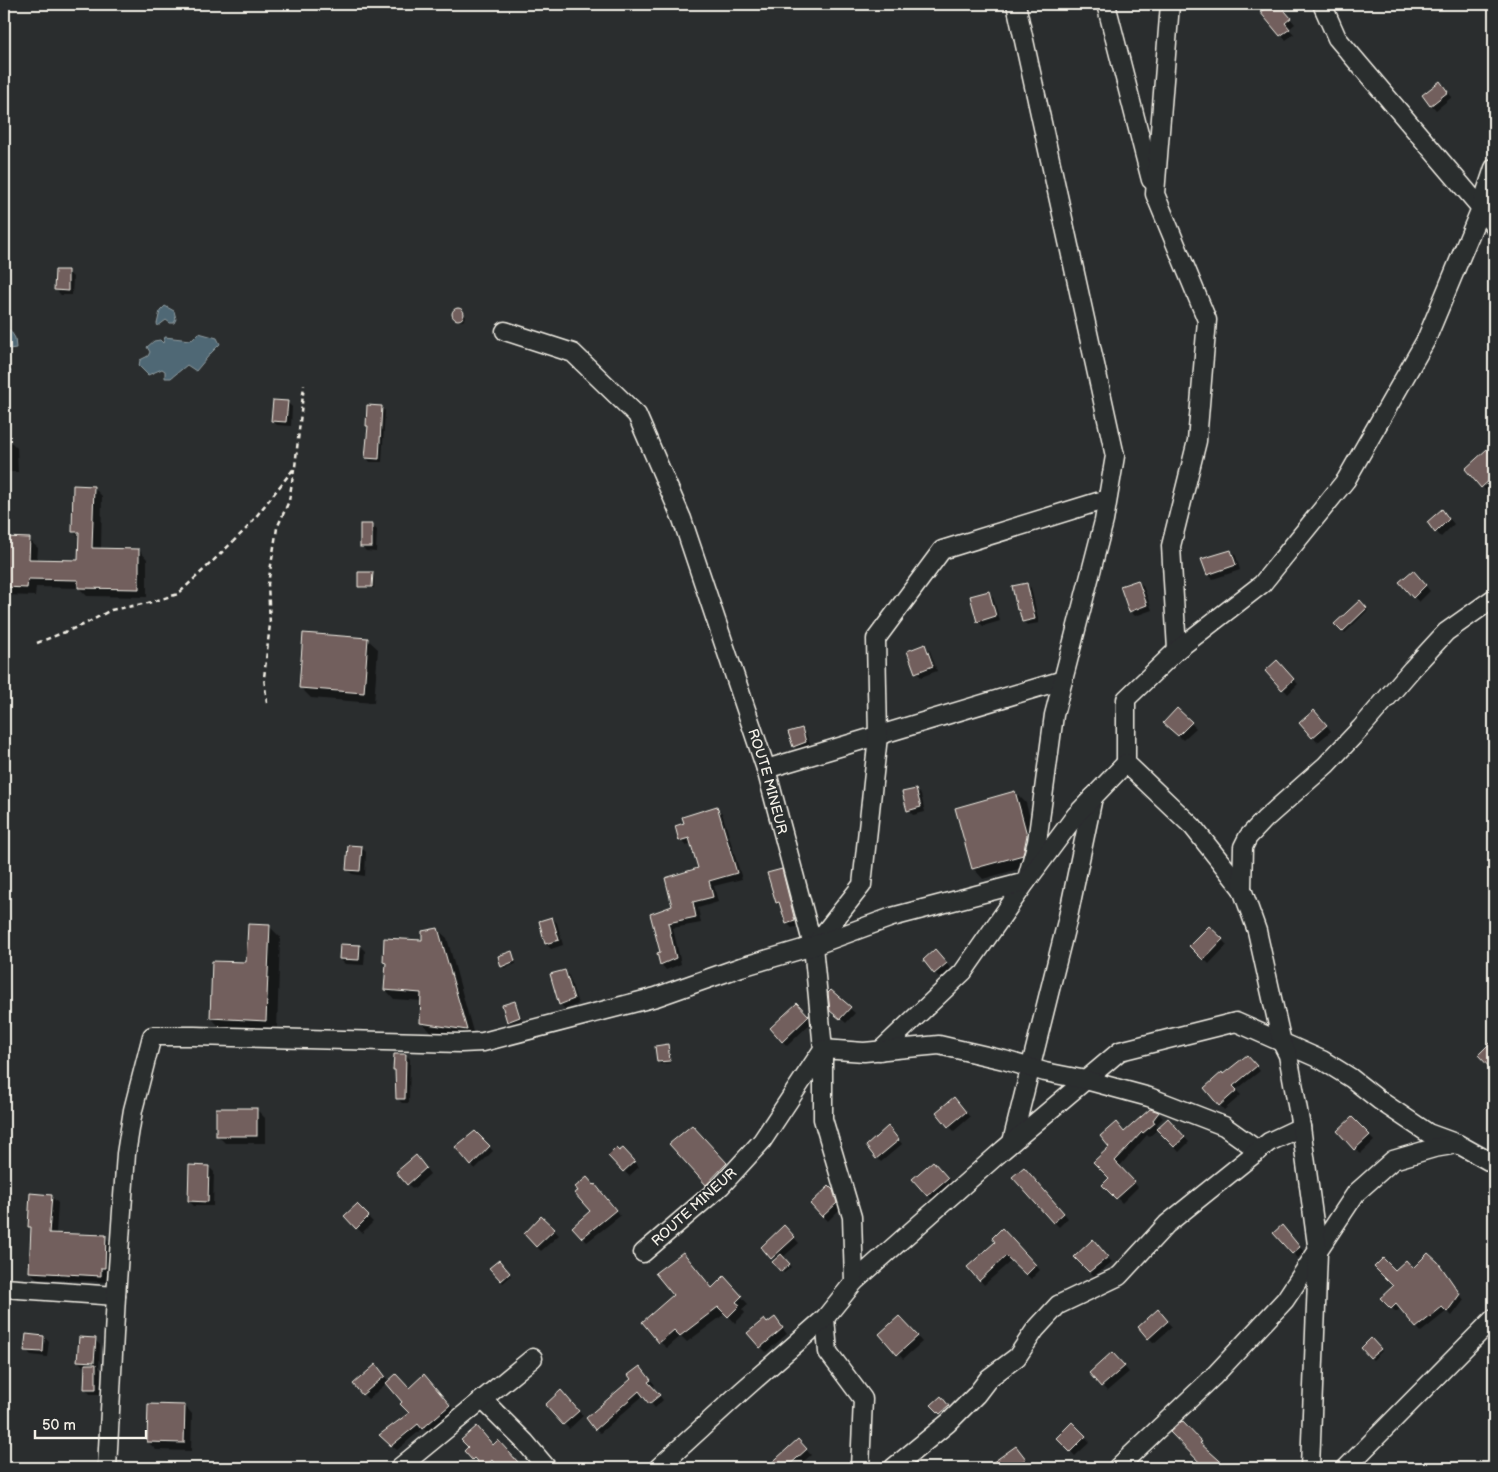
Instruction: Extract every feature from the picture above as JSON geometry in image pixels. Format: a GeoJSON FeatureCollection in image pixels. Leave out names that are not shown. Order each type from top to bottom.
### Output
{"type":"FeatureCollection","features":[{"type":"Feature","properties":{"kind":"street"},"geometry":{"type":"LineString","coordinates":[[1016,4],[1115,456],[1104,521],[1054,715],[1037,842],[1026,882]]}},
{"type":"Feature","properties":{"kind":"street"},"geometry":{"type":"LineString","coordinates":[[1106,4],[1155,194],[1207,320],[1197,441],[1171,546],[1177,650]]}},
{"type":"Feature","properties":{"kind":"street"},"geometry":{"type":"LineString","coordinates":[[1155,194],[1170,4]]}},
{"type":"Feature","properties":{"kind":"street"},"geometry":{"type":"LineString","coordinates":[[1322,4],[1337,38],[1481,208],[1494,226]]}},
{"type":"Feature","properties":{"kind":"street"},"geometry":{"type":"LineString","coordinates":[[880,1051],[963,972],[1076,815],[1126,763],[1126,699],[1177,650],[1262,584],[1346,480],[1426,340],[1481,208],[1494,168]]}},
{"type":"Feature","properties":{"kind":"street","name":"ROUTE MINEUR"},"geometry":{"type":"LineString","coordinates":[[505,331],[573,353],[637,415],[682,518],[766,769],[813,946],[823,1049],[762,1140],[722,1186],[642,1253]]}},
{"type":"Feature","properties":{"kind":"street"},"geometry":{"type":"LineString","coordinates":[[813,946],[862,885],[878,736],[876,639],[942,550],[1108,499]]}},
{"type":"Feature","properties":{"kind":"street"},"geometry":{"type":"LineString","coordinates":[[1242,889],[1243,847],[1248,837],[1264,819],[1332,759],[1446,632],[1494,598]]}},
{"type":"Feature","properties":{"kind":"street"},"geometry":{"type":"LineString","coordinates":[[766,769],[1063,680]]}},
{"type":"Feature","properties":{"kind":"street"},"geometry":{"type":"LineString","coordinates":[[1126,763],[1193,827],[1242,889],[1257,930],[1282,1043],[1288,1055],[1301,1127],[1318,1252],[1310,1468]]}},
{"type":"Feature","properties":{"kind":"street"},"geometry":{"type":"LineString","coordinates":[[1012,1142],[1068,917],[1093,797]]}},
{"type":"Feature","properties":{"kind":"street"},"geometry":{"type":"LineString","coordinates":[[107,1468],[126,1154],[133,1110],[152,1036],[483,1042],[656,996],[740,967],[813,946],[892,916],[1026,882]]}},
{"type":"Feature","properties":{"kind":"street"},"geometry":{"type":"LineString","coordinates":[[658,1468],[825,1318],[854,1282],[1012,1142],[1120,1051],[1236,1022],[1322,1060],[1351,1078],[1378,1100],[1428,1133],[1458,1144],[1494,1164]]}},
{"type":"Feature","properties":{"kind":"street"},"geometry":{"type":"LineString","coordinates":[[854,1282],[852,1217],[823,1119],[823,1049],[864,1052],[939,1046],[1004,1060],[1149,1097],[1224,1126],[1259,1151]]}},
{"type":"Feature","properties":{"kind":"street"},"geometry":{"type":"LineString","coordinates":[[893,1468],[948,1423],[989,1378],[1017,1357],[1035,1330],[1058,1305],[1118,1276],[1167,1224],[1269,1142],[1301,1127]]}},
{"type":"Feature","properties":{"kind":"street"},"geometry":{"type":"LineString","coordinates":[[1117,1468],[1213,1377],[1285,1300],[1356,1193],[1393,1160],[1434,1148],[1458,1144]]}},
{"type":"Feature","properties":{"kind":"street"},"geometry":{"type":"LineString","coordinates":[[4,1288],[116,1296]]}},
{"type":"Feature","properties":{"kind":"street"},"geometry":{"type":"LineString","coordinates":[[825,1318],[828,1352],[863,1399],[860,1468]]}},
{"type":"Feature","properties":{"kind":"street"},"geometry":{"type":"LineString","coordinates":[[1346,1468],[1494,1318]]}},
{"type":"Feature","properties":{"kind":"street"},"geometry":{"type":"LineString","coordinates":[[398,1468],[533,1358]]}},
{"type":"Feature","properties":{"kind":"street"},"geometry":{"type":"LineString","coordinates":[[483,1400],[525,1442],[547,1468]]}},
{"type":"Feature","properties":{"kind":"path"},"geometry":{"type":"LineString","coordinates":[[268,703],[264,678],[270,624],[268,584],[277,528],[289,502],[304,385]]}},
{"type":"Feature","properties":{"kind":"path"},"geometry":{"type":"LineString","coordinates":[[36,642],[85,624],[111,610],[148,603],[178,594],[247,528],[294,467]]}},
{"type":"Feature","properties":{"kind":"water"},"geometry":{"type":"Polygon","coordinates":[[[165,306],[174,311],[176,319],[174,323],[166,320],[158,326],[160,311],[165,306]]]}},
{"type":"Feature","properties":{"kind":"water"},"geometry":{"type":"Polygon","coordinates":[[[10,330],[15,338],[16,348],[9,349],[4,343],[4,333],[10,330]]]}},
{"type":"Feature","properties":{"kind":"water"},"geometry":{"type":"Polygon","coordinates":[[[199,333],[217,338],[220,344],[196,371],[187,365],[171,378],[165,378],[165,371],[162,369],[148,375],[139,366],[140,360],[148,356],[150,352],[147,347],[154,341],[160,340],[163,343],[165,337],[190,340],[199,333]]]}},
{"type":"Feature","properties":{"kind":"water"},"geometry":{"type":"Polygon","coordinates":[[[7,367],[11,371],[7,387],[4,390],[4,370],[7,367]]]}},
{"type":"Feature","properties":{"kind":"building"},"geometry":{"type":"Polygon","coordinates":[[[1272,4],[1279,4],[1291,18],[1285,23],[1290,29],[1280,36],[1260,12],[1272,4]]]}},
{"type":"Feature","properties":{"kind":"building"},"geometry":{"type":"Polygon","coordinates":[[[1440,81],[1448,92],[1430,106],[1422,95],[1440,81]]]}},
{"type":"Feature","properties":{"kind":"building"},"geometry":{"type":"Polygon","coordinates":[[[55,270],[68,270],[68,291],[54,290],[55,270]]]}},
{"type":"Feature","properties":{"kind":"building"},"geometry":{"type":"Polygon","coordinates":[[[456,308],[460,308],[464,314],[460,320],[456,320],[452,316],[452,312],[456,308]]]}},
{"type":"Feature","properties":{"kind":"building"},"geometry":{"type":"Polygon","coordinates":[[[273,400],[288,401],[286,422],[271,421],[273,400]]]}},
{"type":"Feature","properties":{"kind":"building"},"geometry":{"type":"Polygon","coordinates":[[[367,405],[382,406],[379,459],[365,458],[368,426],[366,426],[367,405]]]}},
{"type":"Feature","properties":{"kind":"building"},"geometry":{"type":"Polygon","coordinates":[[[1487,449],[1494,458],[1494,476],[1481,488],[1465,469],[1487,449]]]}},
{"type":"Feature","properties":{"kind":"building"},"geometry":{"type":"Polygon","coordinates":[[[73,485],[94,486],[92,548],[139,549],[139,589],[78,588],[78,580],[28,579],[27,588],[4,587],[4,537],[30,538],[29,559],[78,560],[79,532],[72,532],[73,485]]]}},
{"type":"Feature","properties":{"kind":"building"},"geometry":{"type":"Polygon","coordinates":[[[1442,509],[1449,519],[1435,533],[1427,522],[1442,509]]]}},
{"type":"Feature","properties":{"kind":"building"},"geometry":{"type":"Polygon","coordinates":[[[360,524],[372,524],[372,547],[360,547],[360,524]]]}},
{"type":"Feature","properties":{"kind":"building"},"geometry":{"type":"Polygon","coordinates":[[[1231,550],[1236,565],[1207,575],[1201,559],[1231,550]]]}},
{"type":"Feature","properties":{"kind":"building"},"geometry":{"type":"Polygon","coordinates":[[[1413,570],[1426,585],[1413,598],[1399,582],[1413,570]]]}},
{"type":"Feature","properties":{"kind":"building"},"geometry":{"type":"Polygon","coordinates":[[[358,572],[373,572],[372,587],[358,587],[358,572]]]}},
{"type":"Feature","properties":{"kind":"building"},"geometry":{"type":"Polygon","coordinates":[[[1138,580],[1147,605],[1129,612],[1120,586],[1138,580]]]}},
{"type":"Feature","properties":{"kind":"building"},"geometry":{"type":"Polygon","coordinates":[[[1027,583],[1035,619],[1022,622],[1019,610],[1017,610],[1012,586],[1027,583]]]}},
{"type":"Feature","properties":{"kind":"building"},"geometry":{"type":"Polygon","coordinates":[[[989,591],[996,616],[977,622],[970,596],[989,591]]]}},
{"type":"Feature","properties":{"kind":"building"},"geometry":{"type":"Polygon","coordinates":[[[1360,600],[1367,608],[1342,632],[1334,624],[1360,600]]]}},
{"type":"Feature","properties":{"kind":"building"},"geometry":{"type":"Polygon","coordinates":[[[303,633],[368,638],[364,693],[299,688],[303,633]]]}},
{"type":"Feature","properties":{"kind":"building"},"geometry":{"type":"Polygon","coordinates":[[[925,644],[933,666],[915,673],[907,651],[925,644]]]}},
{"type":"Feature","properties":{"kind":"building"},"geometry":{"type":"Polygon","coordinates":[[[1277,660],[1294,679],[1282,690],[1265,671],[1277,660]]]}},
{"type":"Feature","properties":{"kind":"building"},"geometry":{"type":"Polygon","coordinates":[[[1177,708],[1192,722],[1178,736],[1163,723],[1177,708]]]}},
{"type":"Feature","properties":{"kind":"building"},"geometry":{"type":"Polygon","coordinates":[[[1314,710],[1327,725],[1312,738],[1299,723],[1314,710]]]}},
{"type":"Feature","properties":{"kind":"building"},"geometry":{"type":"Polygon","coordinates":[[[802,728],[806,742],[793,747],[788,732],[802,728]]]}},
{"type":"Feature","properties":{"kind":"building"},"geometry":{"type":"Polygon","coordinates":[[[916,789],[921,807],[907,811],[902,792],[916,789]]]}},
{"type":"Feature","properties":{"kind":"building"},"geometry":{"type":"Polygon","coordinates":[[[1015,791],[1027,835],[1023,855],[972,869],[955,808],[1015,791]]]}},
{"type":"Feature","properties":{"kind":"building"},"geometry":{"type":"Polygon","coordinates":[[[717,806],[737,873],[709,881],[713,897],[693,902],[696,917],[668,923],[676,958],[660,965],[657,953],[660,952],[650,914],[672,906],[665,878],[698,868],[689,838],[679,841],[675,826],[684,823],[682,817],[717,806]]]}},
{"type":"Feature","properties":{"kind":"building"},"geometry":{"type":"Polygon","coordinates":[[[348,845],[362,846],[360,871],[346,870],[348,845]]]}},
{"type":"Feature","properties":{"kind":"building"},"geometry":{"type":"Polygon","coordinates":[[[782,869],[795,921],[786,924],[779,902],[776,903],[767,873],[782,869]]]}},
{"type":"Feature","properties":{"kind":"building"},"geometry":{"type":"Polygon","coordinates":[[[552,917],[559,940],[545,944],[539,921],[552,917]]]}},
{"type":"Feature","properties":{"kind":"building"},"geometry":{"type":"Polygon","coordinates":[[[248,924],[270,925],[266,1021],[210,1018],[212,961],[246,962],[248,924]]]}},
{"type":"Feature","properties":{"kind":"building"},"geometry":{"type":"Polygon","coordinates":[[[1209,926],[1223,939],[1203,960],[1189,946],[1209,926]]]}},
{"type":"Feature","properties":{"kind":"building"},"geometry":{"type":"Polygon","coordinates":[[[438,928],[467,1030],[420,1023],[421,993],[384,990],[386,963],[383,962],[384,938],[422,940],[422,931],[438,928]]]}},
{"type":"Feature","properties":{"kind":"building"},"geometry":{"type":"Polygon","coordinates":[[[340,944],[360,945],[359,960],[339,959],[340,944]]]}},
{"type":"Feature","properties":{"kind":"building"},"geometry":{"type":"Polygon","coordinates":[[[935,949],[947,963],[934,974],[923,960],[935,949]]]}},
{"type":"Feature","properties":{"kind":"building"},"geometry":{"type":"Polygon","coordinates":[[[512,951],[515,961],[501,967],[498,956],[512,951]]]}},
{"type":"Feature","properties":{"kind":"building"},"geometry":{"type":"Polygon","coordinates":[[[565,970],[574,999],[559,1005],[550,974],[565,970]]]}},
{"type":"Feature","properties":{"kind":"building"},"geometry":{"type":"Polygon","coordinates":[[[831,990],[851,1007],[840,1019],[830,1011],[828,993],[831,990]]]}},
{"type":"Feature","properties":{"kind":"building"},"geometry":{"type":"Polygon","coordinates":[[[515,1001],[520,1017],[507,1022],[502,1005],[515,1001]]]}},
{"type":"Feature","properties":{"kind":"building"},"geometry":{"type":"Polygon","coordinates":[[[797,1003],[809,1016],[782,1042],[770,1028],[797,1003]]]}},
{"type":"Feature","properties":{"kind":"building"},"geometry":{"type":"Polygon","coordinates":[[[1494,1039],[1494,1072],[1478,1055],[1494,1039]]]}},
{"type":"Feature","properties":{"kind":"building"},"geometry":{"type":"Polygon","coordinates":[[[668,1044],[670,1061],[657,1062],[655,1046],[668,1044]]]}},
{"type":"Feature","properties":{"kind":"building"},"geometry":{"type":"Polygon","coordinates":[[[394,1054],[406,1054],[405,1099],[396,1099],[395,1070],[393,1070],[394,1054]]]}},
{"type":"Feature","properties":{"kind":"building"},"geometry":{"type":"Polygon","coordinates":[[[1247,1055],[1257,1066],[1233,1086],[1237,1090],[1219,1106],[1204,1088],[1222,1072],[1223,1074],[1247,1055]]]}},
{"type":"Feature","properties":{"kind":"building"},"geometry":{"type":"Polygon","coordinates":[[[954,1097],[966,1112],[948,1127],[936,1112],[954,1097]]]}},
{"type":"Feature","properties":{"kind":"building"},"geometry":{"type":"Polygon","coordinates":[[[216,1108],[257,1108],[257,1136],[216,1136],[216,1108]]]}},
{"type":"Feature","properties":{"kind":"building"},"geometry":{"type":"Polygon","coordinates":[[[1150,1109],[1159,1112],[1153,1120],[1155,1123],[1142,1132],[1115,1161],[1135,1182],[1116,1199],[1102,1185],[1109,1178],[1093,1162],[1109,1147],[1100,1136],[1116,1122],[1124,1132],[1150,1109]]]}},
{"type":"Feature","properties":{"kind":"building"},"geometry":{"type":"Polygon","coordinates":[[[1352,1117],[1370,1135],[1354,1150],[1337,1131],[1352,1117]]]}},
{"type":"Feature","properties":{"kind":"building"},"geometry":{"type":"Polygon","coordinates":[[[1168,1118],[1185,1137],[1174,1147],[1156,1129],[1168,1118]]]}},
{"type":"Feature","properties":{"kind":"building"},"geometry":{"type":"Polygon","coordinates":[[[692,1125],[727,1163],[706,1185],[669,1144],[692,1125]]]}},
{"type":"Feature","properties":{"kind":"building"},"geometry":{"type":"Polygon","coordinates":[[[888,1126],[899,1140],[876,1159],[866,1146],[888,1126]]]}},
{"type":"Feature","properties":{"kind":"building"},"geometry":{"type":"Polygon","coordinates":[[[475,1131],[490,1146],[471,1166],[455,1147],[475,1131]]]}},
{"type":"Feature","properties":{"kind":"building"},"geometry":{"type":"Polygon","coordinates":[[[616,1148],[619,1151],[623,1148],[635,1161],[623,1172],[608,1156],[616,1148]]]}},
{"type":"Feature","properties":{"kind":"building"},"geometry":{"type":"Polygon","coordinates":[[[416,1155],[426,1168],[407,1185],[396,1172],[416,1155]]]}},
{"type":"Feature","properties":{"kind":"building"},"geometry":{"type":"Polygon","coordinates":[[[933,1161],[948,1178],[927,1196],[912,1179],[933,1161]]]}},
{"type":"Feature","properties":{"kind":"building"},"geometry":{"type":"Polygon","coordinates":[[[189,1165],[209,1166],[208,1202],[188,1201],[189,1165]]]}},
{"type":"Feature","properties":{"kind":"building"},"geometry":{"type":"Polygon","coordinates":[[[1024,1167],[1064,1213],[1053,1223],[1012,1177],[1024,1167]]]}},
{"type":"Feature","properties":{"kind":"building"},"geometry":{"type":"Polygon","coordinates":[[[587,1177],[616,1210],[582,1238],[572,1227],[590,1211],[574,1193],[578,1191],[575,1187],[587,1177]]]}},
{"type":"Feature","properties":{"kind":"building"},"geometry":{"type":"Polygon","coordinates":[[[829,1186],[833,1190],[837,1203],[822,1217],[810,1204],[829,1186]]]}},
{"type":"Feature","properties":{"kind":"building"},"geometry":{"type":"Polygon","coordinates":[[[30,1193],[52,1195],[49,1233],[106,1235],[105,1268],[101,1268],[101,1276],[29,1272],[31,1227],[28,1227],[30,1193]]]}},
{"type":"Feature","properties":{"kind":"building"},"geometry":{"type":"Polygon","coordinates":[[[357,1204],[369,1216],[356,1229],[344,1216],[357,1204]]]}},
{"type":"Feature","properties":{"kind":"building"},"geometry":{"type":"Polygon","coordinates":[[[541,1216],[555,1229],[536,1247],[524,1234],[541,1216]]]}},
{"type":"Feature","properties":{"kind":"building"},"geometry":{"type":"Polygon","coordinates":[[[784,1225],[795,1237],[771,1259],[761,1247],[784,1225]]]}},
{"type":"Feature","properties":{"kind":"building"},"geometry":{"type":"Polygon","coordinates":[[[1282,1225],[1300,1247],[1292,1254],[1273,1233],[1282,1225]]]}},
{"type":"Feature","properties":{"kind":"building"},"geometry":{"type":"Polygon","coordinates":[[[1002,1228],[1036,1265],[1026,1275],[1006,1256],[979,1281],[967,1267],[995,1242],[992,1238],[1002,1228]]]}},
{"type":"Feature","properties":{"kind":"building"},"geometry":{"type":"Polygon","coordinates":[[[1093,1239],[1108,1257],[1089,1272],[1074,1257],[1093,1239]]]}},
{"type":"Feature","properties":{"kind":"building"},"geometry":{"type":"Polygon","coordinates":[[[683,1252],[712,1288],[724,1276],[742,1296],[736,1302],[740,1305],[728,1317],[718,1307],[680,1336],[674,1330],[659,1343],[642,1322],[673,1295],[655,1273],[683,1252]]]}},
{"type":"Feature","properties":{"kind":"building"},"geometry":{"type":"Polygon","coordinates":[[[1428,1253],[1438,1262],[1460,1294],[1447,1312],[1442,1307],[1416,1328],[1396,1304],[1391,1309],[1380,1298],[1393,1286],[1374,1267],[1383,1258],[1395,1270],[1406,1260],[1413,1268],[1428,1253]]]}},
{"type":"Feature","properties":{"kind":"building"},"geometry":{"type":"Polygon","coordinates":[[[781,1254],[790,1264],[781,1272],[772,1262],[781,1254]]]}},
{"type":"Feature","properties":{"kind":"building"},"geometry":{"type":"Polygon","coordinates":[[[499,1260],[510,1273],[501,1281],[489,1268],[499,1260]]]}},
{"type":"Feature","properties":{"kind":"building"},"geometry":{"type":"Polygon","coordinates":[[[1158,1309],[1168,1321],[1148,1339],[1138,1327],[1158,1309]]]}},
{"type":"Feature","properties":{"kind":"building"},"geometry":{"type":"Polygon","coordinates":[[[899,1316],[918,1336],[897,1355],[879,1334],[899,1316]]]}},
{"type":"Feature","properties":{"kind":"building"},"geometry":{"type":"Polygon","coordinates":[[[775,1317],[783,1328],[760,1348],[747,1333],[764,1319],[767,1323],[775,1317]]]}},
{"type":"Feature","properties":{"kind":"building"},"geometry":{"type":"Polygon","coordinates":[[[26,1334],[44,1336],[43,1352],[24,1351],[26,1334]]]}},
{"type":"Feature","properties":{"kind":"building"},"geometry":{"type":"Polygon","coordinates":[[[79,1337],[96,1338],[94,1362],[77,1361],[79,1337]]]}},
{"type":"Feature","properties":{"kind":"building"},"geometry":{"type":"Polygon","coordinates":[[[1371,1338],[1381,1349],[1370,1358],[1361,1348],[1371,1338]]]}},
{"type":"Feature","properties":{"kind":"building"},"geometry":{"type":"Polygon","coordinates":[[[1112,1352],[1125,1366],[1101,1387],[1089,1373],[1112,1352]]]}},
{"type":"Feature","properties":{"kind":"building"},"geometry":{"type":"Polygon","coordinates":[[[85,1364],[96,1364],[96,1389],[84,1389],[85,1364]]]}},
{"type":"Feature","properties":{"kind":"building"},"geometry":{"type":"Polygon","coordinates":[[[376,1364],[385,1376],[362,1395],[353,1384],[376,1364]]]}},
{"type":"Feature","properties":{"kind":"building"},"geometry":{"type":"Polygon","coordinates":[[[640,1366],[651,1380],[648,1382],[660,1395],[649,1404],[639,1391],[595,1430],[586,1418],[631,1379],[628,1375],[640,1366]]]}},
{"type":"Feature","properties":{"kind":"building"},"geometry":{"type":"Polygon","coordinates":[[[396,1374],[409,1388],[424,1374],[450,1405],[422,1429],[418,1424],[391,1446],[379,1435],[409,1413],[400,1404],[402,1402],[386,1383],[396,1374]]]}},
{"type":"Feature","properties":{"kind":"building"},"geometry":{"type":"Polygon","coordinates":[[[561,1390],[579,1411],[563,1425],[545,1405],[561,1390]]]}},
{"type":"Feature","properties":{"kind":"building"},"geometry":{"type":"Polygon","coordinates":[[[941,1396],[949,1406],[940,1414],[931,1405],[941,1396]]]}},
{"type":"Feature","properties":{"kind":"building"},"geometry":{"type":"Polygon","coordinates":[[[148,1404],[185,1405],[184,1443],[147,1442],[148,1404]]]}},
{"type":"Feature","properties":{"kind":"building"},"geometry":{"type":"Polygon","coordinates":[[[1182,1421],[1202,1442],[1200,1443],[1228,1468],[1205,1468],[1170,1432],[1182,1421]]]}},
{"type":"Feature","properties":{"kind":"building"},"geometry":{"type":"Polygon","coordinates":[[[1072,1422],[1086,1436],[1070,1452],[1056,1438],[1072,1422]]]}},
{"type":"Feature","properties":{"kind":"building"},"geometry":{"type":"Polygon","coordinates":[[[477,1426],[493,1445],[498,1440],[518,1462],[512,1468],[499,1468],[492,1460],[483,1468],[464,1451],[468,1447],[461,1440],[477,1426]]]}},
{"type":"Feature","properties":{"kind":"building"},"geometry":{"type":"Polygon","coordinates":[[[798,1439],[807,1449],[786,1468],[766,1468],[798,1439]]]}},
{"type":"Feature","properties":{"kind":"building"},"geometry":{"type":"Polygon","coordinates":[[[1016,1446],[1026,1459],[1013,1468],[985,1468],[1016,1446]]]}}]}
